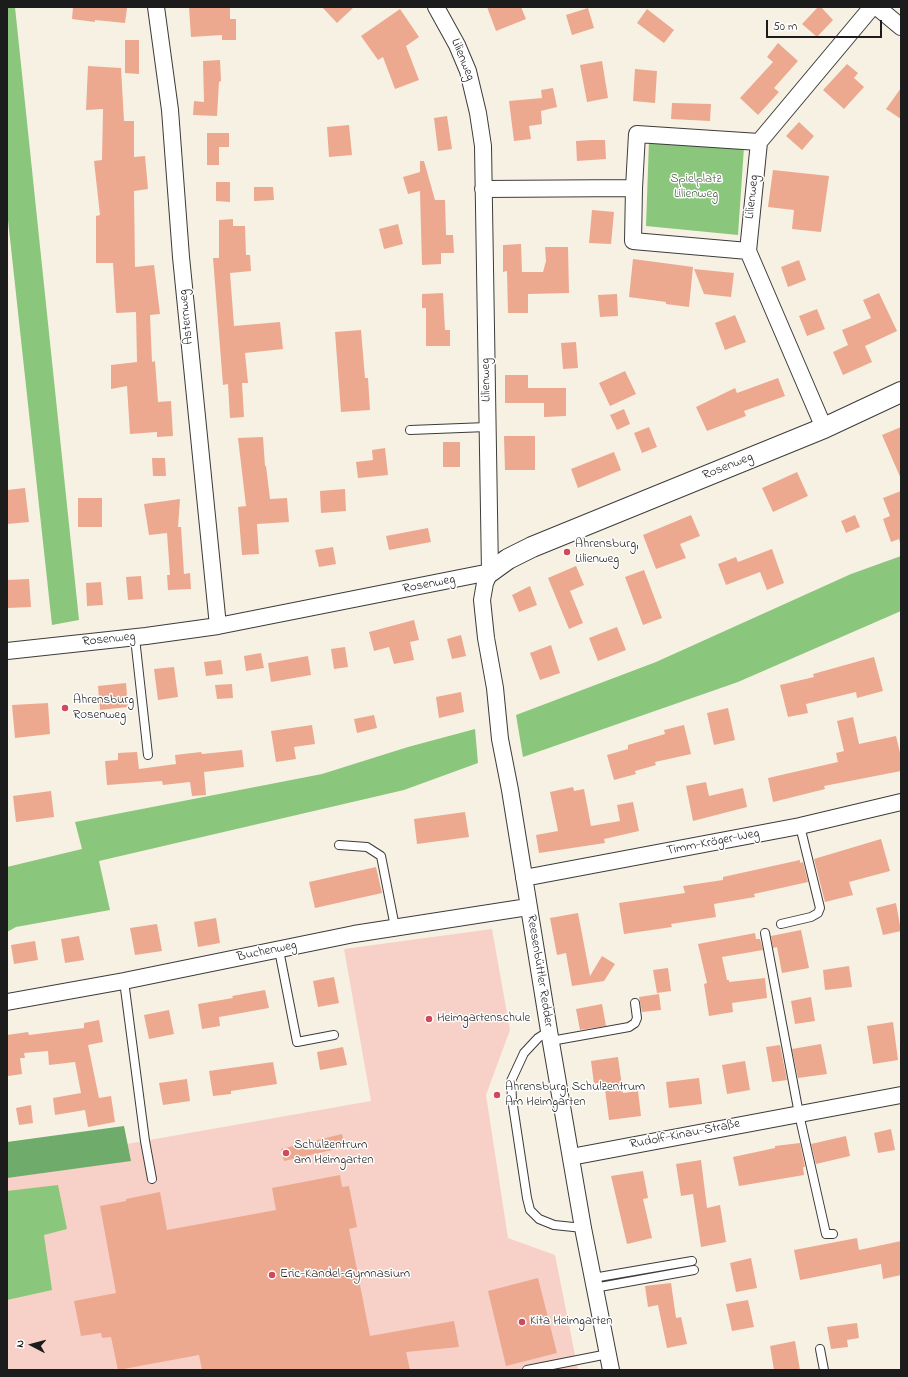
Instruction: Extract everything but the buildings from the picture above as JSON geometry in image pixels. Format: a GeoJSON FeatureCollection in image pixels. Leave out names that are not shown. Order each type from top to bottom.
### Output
{"type":"FeatureCollection","features":[{"type":"Feature","properties":{"kind":"street","name":"Asternweg"},"geometry":{"type":"LineString","coordinates":[[156,7],[170,110],[181,257],[218,626]]}},
{"type":"Feature","properties":{"kind":"street","name":"Lilienweg"},"geometry":{"type":"LineString","coordinates":[[436,7],[457,45],[473,89],[482,146],[490,572]]}},
{"type":"Feature","properties":{"kind":"street"},"geometry":{"type":"LineString","coordinates":[[824,428],[748,251],[633,241],[637,134],[759,142],[872,7]]}},
{"type":"Feature","properties":{"kind":"street"},"geometry":{"type":"LineString","coordinates":[[877,7],[901,27]]}},
{"type":"Feature","properties":{"kind":"street","name":"Lilienweg"},"geometry":{"type":"LineString","coordinates":[[748,251],[759,142]]}},
{"type":"Feature","properties":{"kind":"street"},"geometry":{"type":"LineString","coordinates":[[483,189],[634,188]]}},
{"type":"Feature","properties":{"kind":"street","name":"Rosenweg"},"geometry":{"type":"LineString","coordinates":[[7,651],[135,638],[218,626],[490,572],[508,559],[532,547],[824,428],[901,392]]}},
{"type":"Feature","properties":{"kind":"street","name":"Reesenbüttler Redder"},"geometry":{"type":"LineString","coordinates":[[490,572],[485,583],[483,608],[495,688],[500,739],[510,790],[528,907],[583,1228],[611,1370]]}},
{"type":"Feature","properties":{"kind":"street","name":"Timm-Kröger-Weg"},"geometry":{"type":"LineString","coordinates":[[524,878],[800,826],[901,802]]}},
{"type":"Feature","properties":{"kind":"street","name":"Buchenweg"},"geometry":{"type":"LineString","coordinates":[[7,1002],[124,981],[354,934],[528,907]]}},
{"type":"Feature","properties":{"kind":"street","name":"Rudolf-Kinau-Straße"},"geometry":{"type":"LineString","coordinates":[[571,1157],[901,1095]]}},
{"type":"Feature","properties":{"kind":"lane"},"geometry":{"type":"LineString","coordinates":[[410,430],[487,427]]}},
{"type":"Feature","properties":{"kind":"lane"},"geometry":{"type":"LineString","coordinates":[[135,638],[148,755]]}},
{"type":"Feature","properties":{"kind":"lane"},"geometry":{"type":"LineString","coordinates":[[781,924],[811,917],[818,913],[820,908],[800,826]]}},
{"type":"Feature","properties":{"kind":"lane"},"geometry":{"type":"LineString","coordinates":[[339,845],[367,847],[381,856],[395,927]]}},
{"type":"Feature","properties":{"kind":"lane"},"geometry":{"type":"LineString","coordinates":[[765,933],[799,1114],[826,1234],[833,1234]]}},
{"type":"Feature","properties":{"kind":"lane"},"geometry":{"type":"LineString","coordinates":[[279,950],[297,1042],[334,1035]]}},
{"type":"Feature","properties":{"kind":"lane"},"geometry":{"type":"LineString","coordinates":[[124,981],[145,1141],[152,1179]]}},
{"type":"Feature","properties":{"kind":"lane"},"geometry":{"type":"LineString","coordinates":[[583,1228],[554,1225],[539,1219],[530,1210],[512,1099],[511,1081],[524,1053],[538,1038],[629,1027],[635,1023],[637,1018],[635,1003]]}},
{"type":"Feature","properties":{"kind":"lane"},"geometry":{"type":"LineString","coordinates":[[593,1283],[692,1261]]}},
{"type":"Feature","properties":{"kind":"lane"},"geometry":{"type":"LineString","coordinates":[[593,1283],[694,1270]]}},
{"type":"Feature","properties":{"kind":"lane"},"geometry":{"type":"LineString","coordinates":[[820,1349],[824,1370]]}},
{"type":"Feature","properties":{"kind":"lane"},"geometry":{"type":"LineString","coordinates":[[527,1370],[608,1354]]}},
{"type":"Feature","properties":{"kind":"shaded area","name":"Schulzentrum am Heimgarten"},"geometry":{"type":"Polygon","coordinates":[[[492,929],[510,1030],[486,1095],[508,1238],[555,1255],[578,1370],[7,1370],[7,1165],[371,1101],[344,949],[492,929]]]}},
{"type":"Feature","properties":{"kind":"green space"},"geometry":{"type":"Polygon","coordinates":[[[7,7],[15,7],[79,620],[52,625],[7,211],[7,7]]]}},
{"type":"Feature","properties":{"kind":"green space","name":"Spielplatz Lilienweg"},"geometry":{"type":"Polygon","coordinates":[[[649,141],[744,147],[738,235],[646,226],[649,141]]]}},
{"type":"Feature","properties":{"kind":"green space"},"geometry":{"type":"Polygon","coordinates":[[[901,556],[901,611],[738,682],[523,757],[516,715],[656,662],[851,574],[901,556]]]}},
{"type":"Feature","properties":{"kind":"green space"},"geometry":{"type":"Polygon","coordinates":[[[475,729],[478,763],[404,790],[99,861],[110,910],[16,927],[7,932],[7,867],[82,849],[75,822],[322,774],[408,747],[475,729]]]}},
{"type":"Feature","properties":{"kind":"green space"},"geometry":{"type":"Polygon","coordinates":[[[124,1126],[131,1161],[7,1178],[7,1142],[124,1126]]]}},
{"type":"Feature","properties":{"kind":"green space"},"geometry":{"type":"Polygon","coordinates":[[[58,1185],[67,1229],[44,1235],[52,1290],[7,1300],[7,1191],[58,1185]]]}},
{"type":"Feature","properties":{"kind":"place","name":"Ahrensburg, Lilienweg"},"geometry":{"type":"Point","coordinates":[567,552]}},
{"type":"Feature","properties":{"kind":"place","name":"Ahrensburg Rosenweg"},"geometry":{"type":"Point","coordinates":[65,708]}},
{"type":"Feature","properties":{"kind":"place","name":"Heimgartenschule"},"geometry":{"type":"Point","coordinates":[429,1019]}},
{"type":"Feature","properties":{"kind":"place","name":"Ahrensburg, Schulzentrum Am Heimgarten"},"geometry":{"type":"Point","coordinates":[497,1095]}},
{"type":"Feature","properties":{"kind":"place","name":"Schulzentrum am Heimgarten"},"geometry":{"type":"Point","coordinates":[286,1153]}},
{"type":"Feature","properties":{"kind":"place","name":"Eric-Kandel-Gymnasium"},"geometry":{"type":"Point","coordinates":[272,1275]}},
{"type":"Feature","properties":{"kind":"place","name":"Kita Heimgarten"},"geometry":{"type":"Point","coordinates":[522,1322]}}]}
